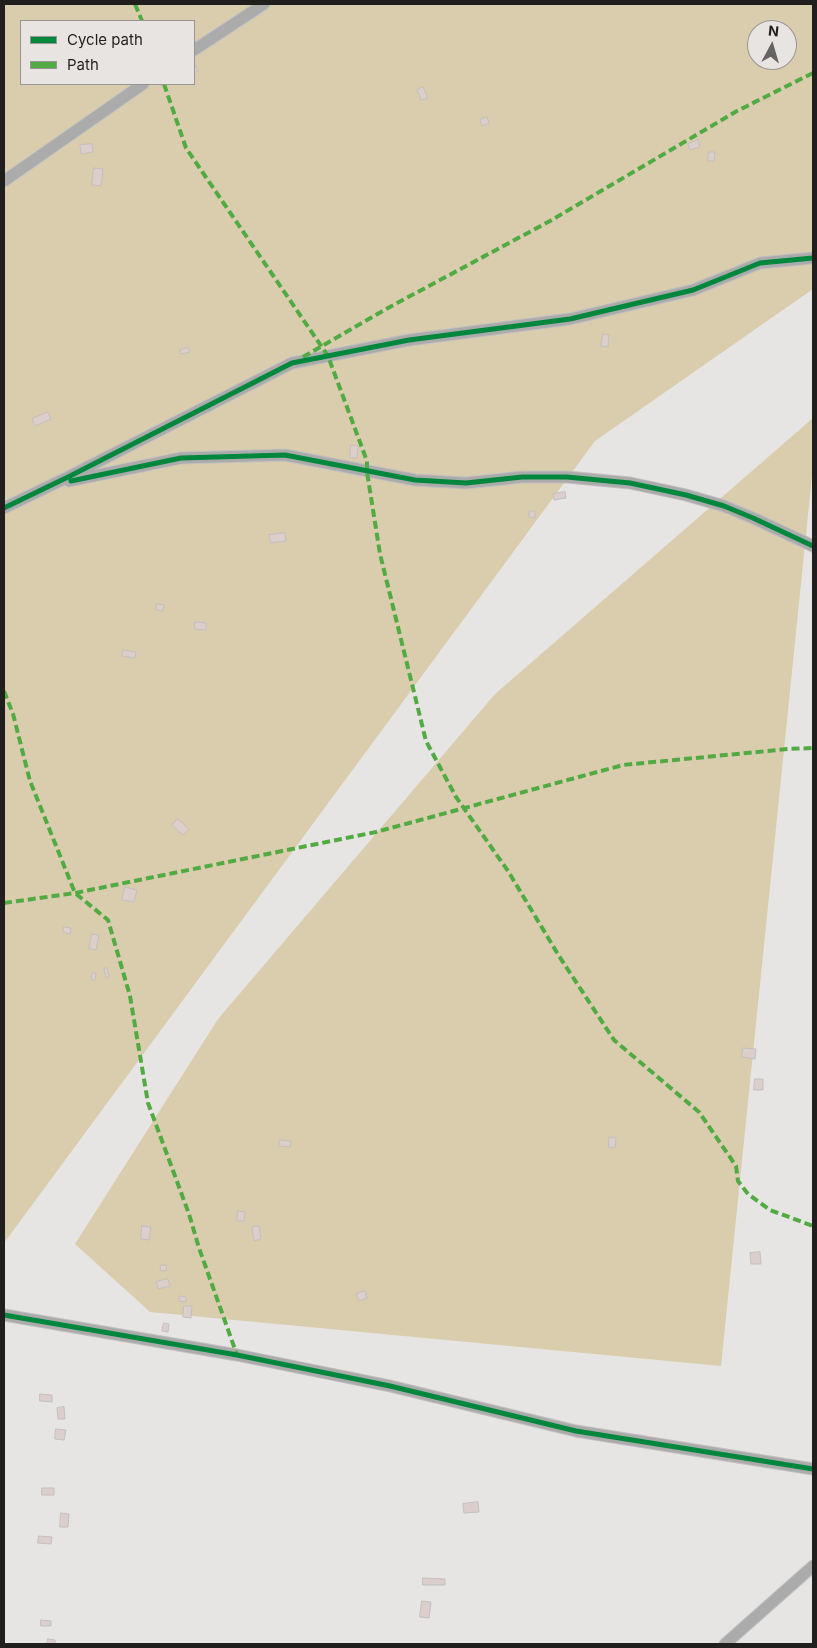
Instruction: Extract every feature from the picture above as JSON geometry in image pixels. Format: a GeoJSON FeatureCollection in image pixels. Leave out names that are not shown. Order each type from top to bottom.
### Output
{"type":"FeatureCollection","features":[{"type":"Feature","properties":{"kind":"street"},"geometry":{"type":"LineString","coordinates":[[195,49],[264,4]]}},
{"type":"Feature","properties":{"kind":"street"},"geometry":{"type":"LineString","coordinates":[[4,181],[142,85]]}},
{"type":"Feature","properties":{"kind":"street"},"geometry":{"type":"LineString","coordinates":[[4,508],[292,363],[409,340],[570,318],[693,290],[760,263],[813,258]]}},
{"type":"Feature","properties":{"kind":"street"},"geometry":{"type":"LineString","coordinates":[[4,514],[54,484],[181,458],[285,456],[415,480],[466,482],[522,477],[567,477],[630,483],[686,495],[739,512],[813,546]]}},
{"type":"Feature","properties":{"kind":"street"},"geometry":{"type":"LineString","coordinates":[[4,1315],[237,1354],[390,1386],[576,1431],[813,1469]]}},
{"type":"Feature","properties":{"kind":"street"},"geometry":{"type":"LineString","coordinates":[[725,1644],[813,1566]]}},
{"type":"Feature","properties":{"kind":"shaded area"},"geometry":{"type":"Polygon","coordinates":[[[4,4],[813,4],[813,289],[595,441],[4,1243],[4,4]]]}},
{"type":"Feature","properties":{"kind":"shaded area"},"geometry":{"type":"Polygon","coordinates":[[[813,418],[813,466],[721,1366],[150,1312],[75,1244],[218,1019],[495,694],[813,418]]]}},
{"type":"Feature","properties":{"kind":"building"},"geometry":{"type":"Polygon","coordinates":[[[423,87],[428,98],[421,100],[417,90],[423,87]]]}},
{"type":"Feature","properties":{"kind":"building"},"geometry":{"type":"Polygon","coordinates":[[[487,117],[489,123],[482,126],[480,120],[487,117]]]}},
{"type":"Feature","properties":{"kind":"building"},"geometry":{"type":"Polygon","coordinates":[[[698,140],[700,147],[690,150],[688,144],[698,140]]]}},
{"type":"Feature","properties":{"kind":"building"},"geometry":{"type":"Polygon","coordinates":[[[92,144],[93,152],[81,154],[80,145],[92,144]]]}},
{"type":"Feature","properties":{"kind":"building"},"geometry":{"type":"Polygon","coordinates":[[[709,152],[715,152],[714,161],[708,161],[709,152]]]}},
{"type":"Feature","properties":{"kind":"building"},"geometry":{"type":"Polygon","coordinates":[[[94,168],[103,169],[101,186],[92,185],[94,168]]]}},
{"type":"Feature","properties":{"kind":"building"},"geometry":{"type":"Polygon","coordinates":[[[603,334],[609,335],[608,347],[601,346],[603,334]]]}},
{"type":"Feature","properties":{"kind":"building"},"geometry":{"type":"Polygon","coordinates":[[[188,348],[190,352],[181,354],[180,350],[188,348]]]}},
{"type":"Feature","properties":{"kind":"building"},"geometry":{"type":"Polygon","coordinates":[[[48,412],[51,419],[35,426],[32,419],[48,412]]]}},
{"type":"Feature","properties":{"kind":"building"},"geometry":{"type":"Polygon","coordinates":[[[351,445],[358,446],[357,458],[350,458],[351,445]]]}},
{"type":"Feature","properties":{"kind":"building"},"geometry":{"type":"Polygon","coordinates":[[[565,492],[566,498],[554,500],[553,494],[565,492]]]}},
{"type":"Feature","properties":{"kind":"building"},"geometry":{"type":"Polygon","coordinates":[[[530,511],[535,511],[535,518],[529,517],[530,511]]]}},
{"type":"Feature","properties":{"kind":"building"},"geometry":{"type":"Polygon","coordinates":[[[285,533],[286,541],[271,543],[269,535],[285,533]]]}},
{"type":"Feature","properties":{"kind":"building"},"geometry":{"type":"Polygon","coordinates":[[[157,604],[164,605],[163,611],[156,610],[157,604]]]}},
{"type":"Feature","properties":{"kind":"building"},"geometry":{"type":"Polygon","coordinates":[[[195,622],[206,623],[206,630],[195,629],[195,622]]]}},
{"type":"Feature","properties":{"kind":"building"},"geometry":{"type":"Polygon","coordinates":[[[123,650],[136,652],[135,658],[122,656],[123,650]]]}},
{"type":"Feature","properties":{"kind":"building"},"geometry":{"type":"Polygon","coordinates":[[[178,819],[189,829],[183,835],[172,825],[178,819]]]}},
{"type":"Feature","properties":{"kind":"building"},"geometry":{"type":"Polygon","coordinates":[[[125,887],[137,890],[134,902],[122,900],[125,887]]]}},
{"type":"Feature","properties":{"kind":"building"},"geometry":{"type":"Polygon","coordinates":[[[64,927],[71,928],[70,934],[63,932],[64,927]]]}},
{"type":"Feature","properties":{"kind":"building"},"geometry":{"type":"Polygon","coordinates":[[[92,934],[99,935],[96,950],[89,949],[92,934]]]}},
{"type":"Feature","properties":{"kind":"building"},"geometry":{"type":"Polygon","coordinates":[[[107,968],[109,977],[106,978],[104,969],[107,968]]]}},
{"type":"Feature","properties":{"kind":"building"},"geometry":{"type":"Polygon","coordinates":[[[92,973],[96,973],[95,980],[92,980],[92,973]]]}},
{"type":"Feature","properties":{"kind":"building"},"geometry":{"type":"Polygon","coordinates":[[[743,1048],[756,1049],[755,1059],[742,1057],[743,1048]]]}},
{"type":"Feature","properties":{"kind":"building"},"geometry":{"type":"Polygon","coordinates":[[[755,1079],[763,1079],[763,1090],[754,1090],[755,1079]]]}},
{"type":"Feature","properties":{"kind":"building"},"geometry":{"type":"Polygon","coordinates":[[[609,1137],[616,1138],[615,1148],[609,1147],[609,1137]]]}},
{"type":"Feature","properties":{"kind":"building"},"geometry":{"type":"Polygon","coordinates":[[[280,1140],[291,1141],[290,1147],[279,1146],[280,1140]]]}},
{"type":"Feature","properties":{"kind":"building"},"geometry":{"type":"Polygon","coordinates":[[[238,1211],[245,1212],[244,1221],[237,1221],[238,1211]]]}},
{"type":"Feature","properties":{"kind":"building"},"geometry":{"type":"Polygon","coordinates":[[[142,1226],[151,1227],[149,1240],[141,1239],[142,1226]]]}},
{"type":"Feature","properties":{"kind":"building"},"geometry":{"type":"Polygon","coordinates":[[[259,1226],[261,1239],[254,1241],[252,1227],[259,1226]]]}},
{"type":"Feature","properties":{"kind":"building"},"geometry":{"type":"Polygon","coordinates":[[[760,1252],[761,1264],[751,1264],[750,1253],[760,1252]]]}},
{"type":"Feature","properties":{"kind":"building"},"geometry":{"type":"Polygon","coordinates":[[[166,1265],[167,1270],[161,1271],[160,1266],[166,1265]]]}},
{"type":"Feature","properties":{"kind":"building"},"geometry":{"type":"Polygon","coordinates":[[[168,1279],[170,1286],[158,1289],[156,1282],[168,1279]]]}},
{"type":"Feature","properties":{"kind":"building"},"geometry":{"type":"Polygon","coordinates":[[[365,1291],[367,1298],[359,1301],[356,1294],[365,1291]]]}},
{"type":"Feature","properties":{"kind":"building"},"geometry":{"type":"Polygon","coordinates":[[[180,1296],[186,1297],[186,1302],[179,1301],[180,1296]]]}},
{"type":"Feature","properties":{"kind":"building"},"geometry":{"type":"Polygon","coordinates":[[[184,1306],[192,1306],[191,1318],[183,1317],[184,1306]]]}},
{"type":"Feature","properties":{"kind":"building"},"geometry":{"type":"Polygon","coordinates":[[[164,1323],[169,1324],[168,1332],[162,1331],[164,1323]]]}},
{"type":"Feature","properties":{"kind":"building"},"geometry":{"type":"Polygon","coordinates":[[[40,1394],[52,1395],[52,1402],[40,1401],[40,1394]]]}},
{"type":"Feature","properties":{"kind":"building"},"geometry":{"type":"Polygon","coordinates":[[[64,1407],[65,1419],[58,1419],[57,1408],[64,1407]]]}},
{"type":"Feature","properties":{"kind":"building"},"geometry":{"type":"Polygon","coordinates":[[[56,1429],[66,1430],[64,1440],[55,1439],[56,1429]]]}},
{"type":"Feature","properties":{"kind":"building"},"geometry":{"type":"Polygon","coordinates":[[[42,1488],[54,1488],[54,1495],[42,1495],[42,1488]]]}},
{"type":"Feature","properties":{"kind":"building"},"geometry":{"type":"Polygon","coordinates":[[[478,1502],[479,1512],[464,1513],[463,1504],[478,1502]]]}},
{"type":"Feature","properties":{"kind":"building"},"geometry":{"type":"Polygon","coordinates":[[[61,1513],[69,1514],[68,1527],[60,1527],[61,1513]]]}},
{"type":"Feature","properties":{"kind":"building"},"geometry":{"type":"Polygon","coordinates":[[[39,1536],[52,1537],[51,1544],[38,1543],[39,1536]]]}},
{"type":"Feature","properties":{"kind":"building"},"geometry":{"type":"Polygon","coordinates":[[[423,1578],[445,1579],[445,1585],[423,1585],[423,1578]]]}},
{"type":"Feature","properties":{"kind":"building"},"geometry":{"type":"Polygon","coordinates":[[[422,1601],[431,1602],[429,1618],[420,1617],[422,1601]]]}},
{"type":"Feature","properties":{"kind":"building"},"geometry":{"type":"Polygon","coordinates":[[[41,1620],[51,1621],[51,1626],[41,1626],[41,1620]]]}},
{"type":"Feature","properties":{"kind":"building"},"geometry":{"type":"Polygon","coordinates":[[[48,1639],[55,1640],[55,1644],[47,1644],[48,1639]]]}},
{"type":"Feature","properties":{"kind":"marked path"},"geometry":{"type":"LineString","coordinates":[[135,4],[142,20]]}},
{"type":"Feature","properties":{"kind":"marked path"},"geometry":{"type":"LineString","coordinates":[[303,357],[386,309],[550,221],[737,111],[813,73]]}},
{"type":"Feature","properties":{"kind":"marked path"},"geometry":{"type":"LineString","coordinates":[[164,85],[186,148],[328,356],[367,461],[367,472],[380,554],[426,741],[456,797],[508,871],[559,956],[614,1040],[699,1112],[736,1166],[738,1181],[748,1194],[770,1210],[813,1226]]}},
{"type":"Feature","properties":{"kind":"marked path"},"geometry":{"type":"LineString","coordinates":[[4,691],[13,714],[30,781],[75,893],[108,920],[130,996],[148,1103],[189,1214],[237,1355]]}},
{"type":"Feature","properties":{"kind":"marked path"},"geometry":{"type":"LineString","coordinates":[[4,903],[75,893],[376,832],[623,765],[813,748]]}},
{"type":"Feature","properties":{"kind":"cycle path"},"geometry":{"type":"LineString","coordinates":[[4,508],[292,363],[409,340],[570,319],[693,290],[760,263],[813,258]]}},
{"type":"Feature","properties":{"kind":"cycle path"},"geometry":{"type":"LineString","coordinates":[[71,481],[181,458],[285,455],[415,480],[466,483],[522,477],[567,477],[630,483],[686,495],[724,506],[813,546]]}},
{"type":"Feature","properties":{"kind":"cycle path"},"geometry":{"type":"LineString","coordinates":[[4,1315],[237,1355],[390,1386],[576,1431],[813,1469]]}}]}
